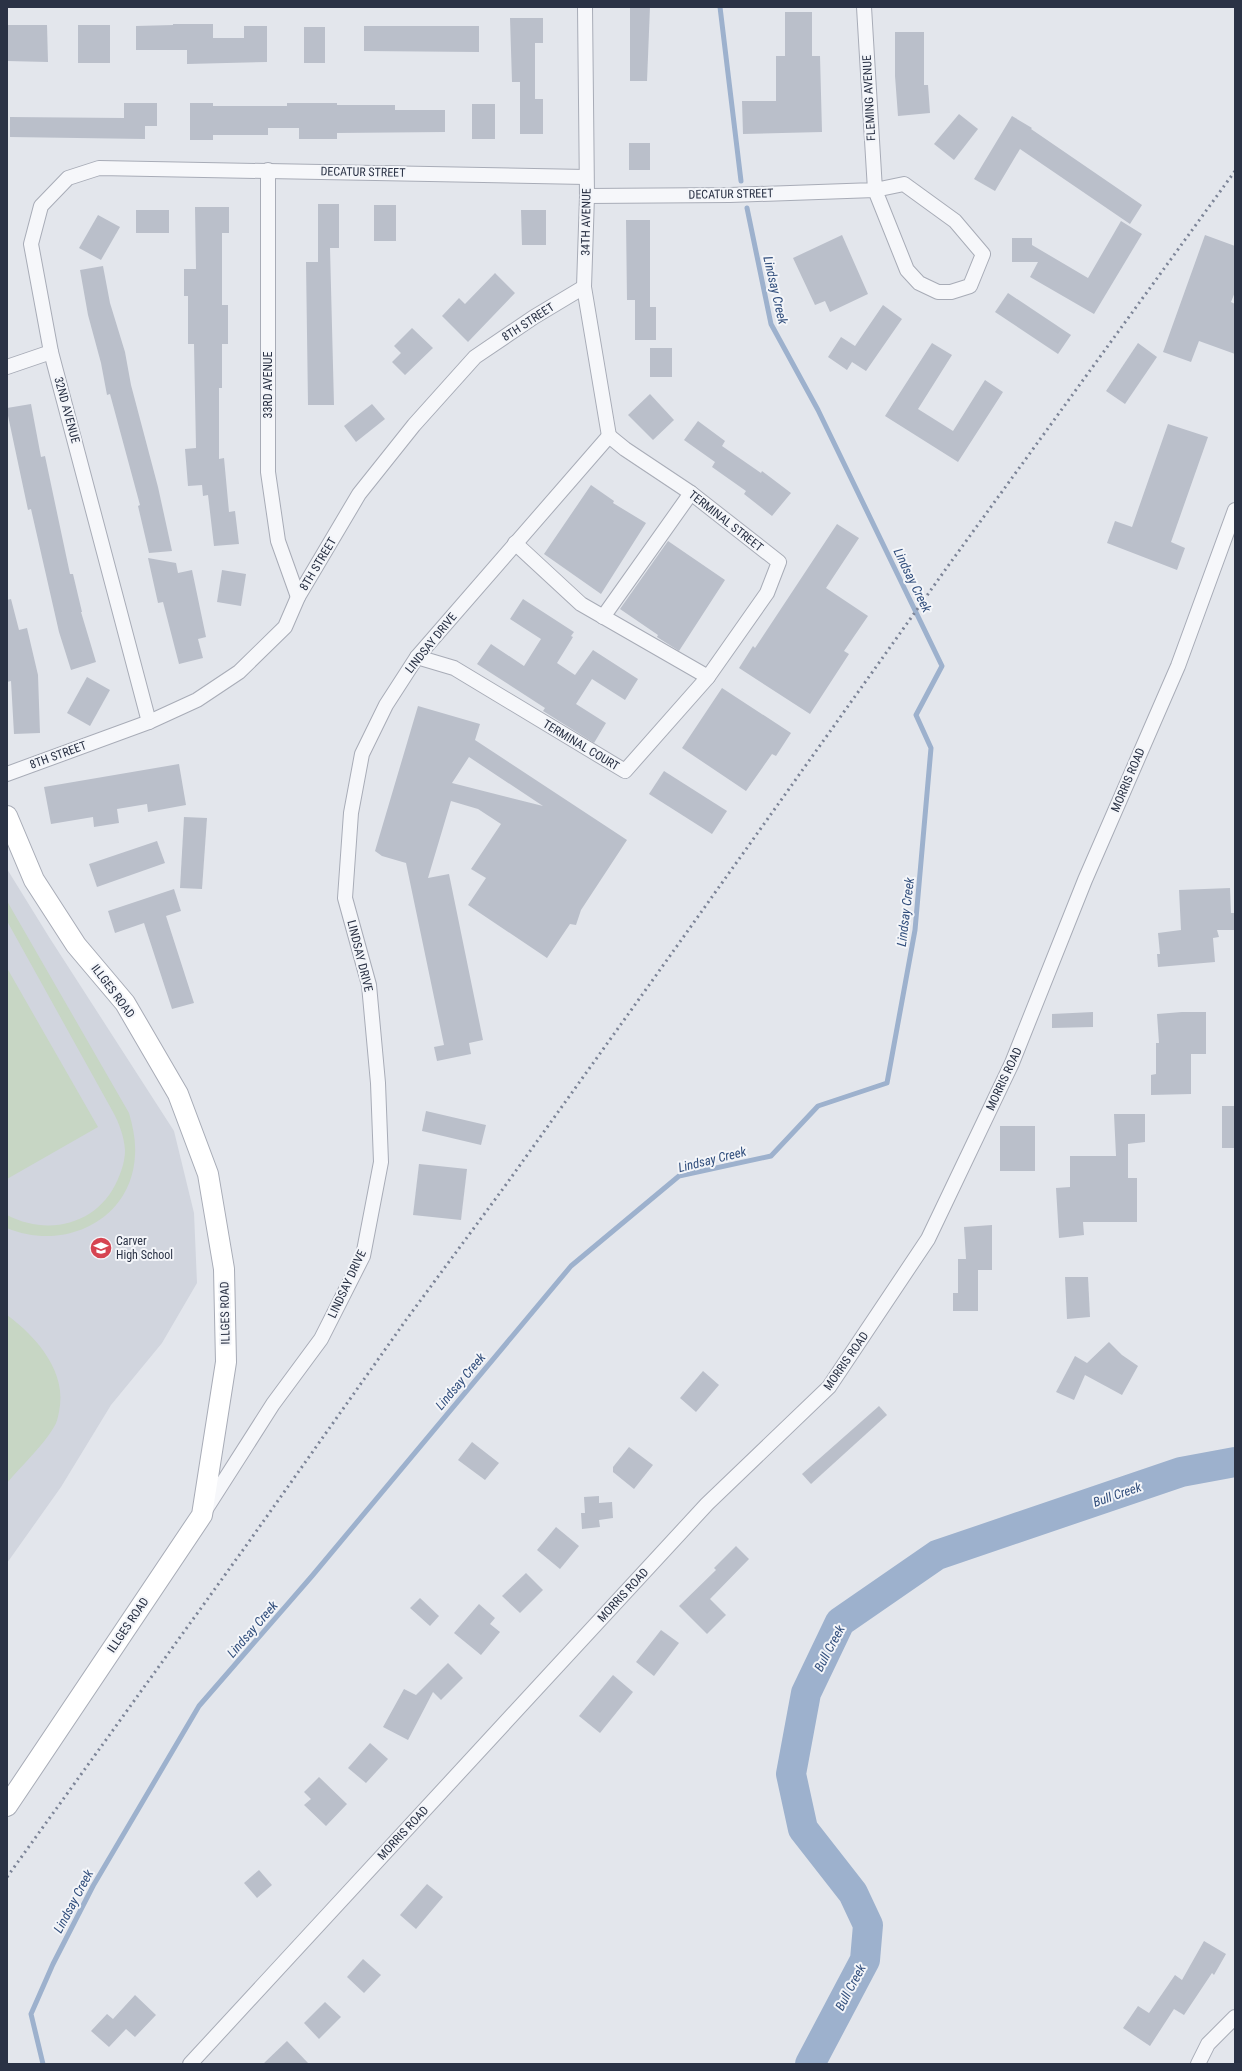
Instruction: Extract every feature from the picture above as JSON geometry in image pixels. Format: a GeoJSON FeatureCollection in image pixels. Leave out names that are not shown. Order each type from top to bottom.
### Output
{"type":"FeatureCollection","features":[{"type":"Feature","properties":{"kind":"street","name":"34TH AVENUE"},"geometry":{"type":"LineString","coordinates":[[585,7],[587,196],[584,287],[609,436]]}},
{"type":"Feature","properties":{"kind":"street","name":"FLEMING AVENUE"},"geometry":{"type":"LineString","coordinates":[[864,7],[874,190]]}},
{"type":"Feature","properties":{"kind":"street","name":"32ND AVENUE"},"geometry":{"type":"LineString","coordinates":[[141,168],[99,168],[68,178],[41,206],[31,244],[51,352],[149,722]]}},
{"type":"Feature","properties":{"kind":"street","name":"DECATUR STREET"},"geometry":{"type":"LineString","coordinates":[[141,168],[586,177]]}},
{"type":"Feature","properties":{"kind":"street","name":"33RD AVENUE"},"geometry":{"type":"LineString","coordinates":[[268,170],[268,472],[278,541],[298,597]]}},
{"type":"Feature","properties":{"kind":"street","name":"DECATUR STREET"},"geometry":{"type":"LineString","coordinates":[[587,196],[730,195],[874,190],[904,184],[955,221],[983,254],[970,286],[950,292],[938,292],[919,283],[907,270],[874,190]]}},
{"type":"Feature","properties":{"kind":"street","name":"8TH STREET"},"geometry":{"type":"LineString","coordinates":[[7,774],[149,722],[197,700],[239,672],[285,627],[298,597],[359,494],[414,425],[475,357],[534,317],[584,287]]}},
{"type":"Feature","properties":{"kind":"street"},"geometry":{"type":"LineString","coordinates":[[7,367],[51,352]]}},
{"type":"Feature","properties":{"kind":"street","name":"TERMINAL STREET"},"geometry":{"type":"LineString","coordinates":[[609,436],[625,449],[691,493],[779,562],[767,593],[741,630]]}},
{"type":"Feature","properties":{"kind":"street","name":"LINDSAY DRIVE"},"geometry":{"type":"LineString","coordinates":[[202,1515],[273,1404],[321,1339],[363,1256],[381,1162],[378,1083],[369,985],[345,898],[351,813],[362,754],[386,705],[417,657],[609,436]]}},
{"type":"Feature","properties":{"kind":"street"},"geometry":{"type":"LineString","coordinates":[[603,617],[691,493]]}},
{"type":"Feature","properties":{"kind":"street","name":"MORRIS ROAD"},"geometry":{"type":"LineString","coordinates":[[190,2064],[707,1504],[829,1387],[928,1239],[1012,1064],[1085,880],[1178,666],[1235,510]]}},
{"type":"Feature","properties":{"kind":"street"},"geometry":{"type":"LineString","coordinates":[[515,543],[582,604],[708,676]]}},
{"type":"Feature","properties":{"kind":"street","name":"TERMINAL COURT"},"geometry":{"type":"LineString","coordinates":[[417,657],[454,668],[625,771],[708,676],[741,630]]}},
{"type":"Feature","properties":{"kind":"street","name":"ILLGES ROAD"},"geometry":{"type":"LineString","coordinates":[[7,816],[34,880],[76,945],[125,1003],[178,1094],[208,1174],[224,1269],[226,1362],[202,1515],[7,1806]]}},
{"type":"Feature","properties":{"kind":"street"},"geometry":{"type":"LineString","coordinates":[[1198,2064],[1208,2044],[1235,2017]]}},
{"type":"Feature","properties":{"kind":"shaded area","name":"Carver High School"},"geometry":{"type":"Polygon","coordinates":[[[7,869],[174,1131],[194,1213],[197,1283],[162,1343],[111,1405],[61,1487],[7,1563],[7,869]]]}},
{"type":"Feature","properties":{"kind":"green space"},"geometry":{"type":"Polygon","coordinates":[[[7,901],[129,1113],[133,1129],[135,1155],[131,1178],[122,1198],[108,1213],[91,1225],[71,1233],[50,1236],[28,1234],[7,1228],[7,1215],[23,1222],[39,1225],[56,1225],[71,1222],[86,1216],[99,1207],[118,1179],[122,1169],[124,1157],[124,1140],[113,1112],[7,921],[7,901]]]}},
{"type":"Feature","properties":{"kind":"green space"},"geometry":{"type":"Polygon","coordinates":[[[7,968],[98,1127],[7,1179],[7,968]]]}},
{"type":"Feature","properties":{"kind":"green space"},"geometry":{"type":"Polygon","coordinates":[[[7,1315],[29,1334],[48,1357],[59,1383],[61,1398],[55,1425],[38,1449],[7,1483],[7,1315]]]}},
{"type":"Feature","properties":{"kind":"building"},"geometry":{"type":"Polygon","coordinates":[[[630,7],[650,7],[647,81],[630,81],[630,7]]]}},
{"type":"Feature","properties":{"kind":"building"},"geometry":{"type":"Polygon","coordinates":[[[785,12],[812,12],[812,56],[820,56],[822,132],[743,134],[742,101],[776,101],[776,56],[785,56],[785,12]]]}},
{"type":"Feature","properties":{"kind":"building"},"geometry":{"type":"Polygon","coordinates":[[[510,18],[543,18],[543,43],[535,43],[535,99],[543,99],[543,134],[520,134],[520,82],[512,82],[510,18]]]}},
{"type":"Feature","properties":{"kind":"building"},"geometry":{"type":"Polygon","coordinates":[[[213,24],[213,38],[244,38],[244,26],[267,26],[267,62],[187,64],[187,50],[136,50],[136,26],[213,24]]]}},
{"type":"Feature","properties":{"kind":"building"},"geometry":{"type":"Polygon","coordinates":[[[7,25],[47,25],[48,62],[7,61],[7,25]]]}},
{"type":"Feature","properties":{"kind":"building"},"geometry":{"type":"Polygon","coordinates":[[[78,25],[110,25],[110,63],[78,63],[78,25]]]}},
{"type":"Feature","properties":{"kind":"building"},"geometry":{"type":"Polygon","coordinates":[[[364,26],[479,26],[479,52],[364,51],[364,26]]]}},
{"type":"Feature","properties":{"kind":"building"},"geometry":{"type":"Polygon","coordinates":[[[304,27],[325,27],[325,63],[304,63],[304,27]]]}},
{"type":"Feature","properties":{"kind":"building"},"geometry":{"type":"Polygon","coordinates":[[[895,32],[924,32],[924,85],[928,85],[930,113],[898,116],[895,76],[895,32]]]}},
{"type":"Feature","properties":{"kind":"building"},"geometry":{"type":"Polygon","coordinates":[[[124,103],[157,103],[157,126],[145,126],[145,139],[10,137],[10,117],[124,118],[124,103]]]}},
{"type":"Feature","properties":{"kind":"building"},"geometry":{"type":"Polygon","coordinates":[[[190,103],[213,103],[213,106],[287,106],[287,103],[337,103],[337,105],[395,105],[395,110],[445,110],[445,132],[337,133],[337,139],[299,139],[299,128],[268,128],[268,135],[213,135],[213,140],[190,140],[190,103]]]}},
{"type":"Feature","properties":{"kind":"building"},"geometry":{"type":"Polygon","coordinates":[[[472,104],[495,104],[495,139],[472,139],[472,104]]]}},
{"type":"Feature","properties":{"kind":"building"},"geometry":{"type":"Polygon","coordinates":[[[959,114],[978,129],[954,160],[934,144],[959,114]]]}},
{"type":"Feature","properties":{"kind":"building"},"geometry":{"type":"Polygon","coordinates":[[[1012,116],[1032,128],[1031,129],[1142,205],[1130,224],[1020,149],[995,191],[974,179],[1012,116]]]}},
{"type":"Feature","properties":{"kind":"building"},"geometry":{"type":"Polygon","coordinates":[[[629,143],[650,143],[650,170],[629,170],[629,143]]]}},
{"type":"Feature","properties":{"kind":"building"},"geometry":{"type":"Polygon","coordinates":[[[318,204],[339,204],[339,248],[330,248],[334,405],[308,405],[306,262],[318,262],[318,204]]]}},
{"type":"Feature","properties":{"kind":"building"},"geometry":{"type":"Polygon","coordinates":[[[374,205],[396,205],[396,241],[374,241],[374,205]]]}},
{"type":"Feature","properties":{"kind":"building"},"geometry":{"type":"Polygon","coordinates":[[[195,207],[229,207],[229,233],[222,233],[222,305],[228,305],[228,344],[222,344],[222,388],[219,388],[219,459],[224,458],[229,512],[235,511],[239,544],[214,546],[208,495],[203,496],[202,485],[188,486],[185,449],[196,448],[194,344],[188,344],[188,296],[184,296],[184,269],[196,269],[195,207]]]}},
{"type":"Feature","properties":{"kind":"building"},"geometry":{"type":"Polygon","coordinates":[[[136,210],[169,210],[169,233],[136,233],[136,210]]]}},
{"type":"Feature","properties":{"kind":"building"},"geometry":{"type":"Polygon","coordinates":[[[521,210],[546,210],[546,245],[522,245],[521,210]]]}},
{"type":"Feature","properties":{"kind":"building"},"geometry":{"type":"Polygon","coordinates":[[[98,215],[120,227],[101,260],[79,248],[98,215]]]}},
{"type":"Feature","properties":{"kind":"building"},"geometry":{"type":"Polygon","coordinates":[[[626,220],[650,220],[650,307],[656,307],[656,340],[635,340],[635,300],[627,300],[626,220]]]}},
{"type":"Feature","properties":{"kind":"building"},"geometry":{"type":"Polygon","coordinates":[[[1121,221],[1142,234],[1094,314],[1030,277],[1038,262],[1012,262],[1012,238],[1032,238],[1032,245],[1088,278],[1121,221]]]}},
{"type":"Feature","properties":{"kind":"building"},"geometry":{"type":"Polygon","coordinates":[[[842,235],[868,294],[830,312],[825,301],[815,305],[793,258],[842,235]]]}},
{"type":"Feature","properties":{"kind":"building"},"geometry":{"type":"Polygon","coordinates":[[[1205,235],[1235,246],[1235,292],[1231,302],[1235,304],[1235,354],[1199,341],[1191,362],[1163,352],[1205,235]]]}},
{"type":"Feature","properties":{"kind":"building"},"geometry":{"type":"Polygon","coordinates":[[[103,266],[110,303],[125,352],[131,385],[158,487],[172,551],[149,553],[138,506],[140,505],[110,394],[107,395],[101,363],[88,315],[80,270],[103,266]]]}},
{"type":"Feature","properties":{"kind":"building"},"geometry":{"type":"Polygon","coordinates":[[[495,273],[515,293],[468,342],[442,316],[459,298],[465,304],[495,273]]]}},
{"type":"Feature","properties":{"kind":"building"},"geometry":{"type":"Polygon","coordinates":[[[1008,293],[1071,335],[1058,354],[995,312],[1008,293]]]}},
{"type":"Feature","properties":{"kind":"building"},"geometry":{"type":"Polygon","coordinates":[[[883,305],[902,319],[866,371],[852,362],[847,370],[828,357],[841,337],[855,346],[883,305]]]}},
{"type":"Feature","properties":{"kind":"building"},"geometry":{"type":"Polygon","coordinates":[[[412,328],[433,348],[405,375],[392,362],[401,353],[394,346],[412,328]]]}},
{"type":"Feature","properties":{"kind":"building"},"geometry":{"type":"Polygon","coordinates":[[[932,343],[952,355],[918,409],[953,431],[985,380],[1003,392],[958,462],[885,416],[932,343]]]}},
{"type":"Feature","properties":{"kind":"building"},"geometry":{"type":"Polygon","coordinates":[[[1138,343],[1157,357],[1125,404],[1106,391],[1138,343]]]}},
{"type":"Feature","properties":{"kind":"building"},"geometry":{"type":"Polygon","coordinates":[[[650,348],[672,348],[672,377],[650,377],[650,348]]]}},
{"type":"Feature","properties":{"kind":"building"},"geometry":{"type":"Polygon","coordinates":[[[650,394],[674,420],[653,440],[628,415],[650,394]]]}},
{"type":"Feature","properties":{"kind":"building"},"geometry":{"type":"Polygon","coordinates":[[[31,404],[41,457],[45,456],[70,574],[73,574],[81,612],[96,662],[71,670],[59,632],[31,509],[28,510],[7,411],[7,408],[31,404]]]}},
{"type":"Feature","properties":{"kind":"building"},"geometry":{"type":"Polygon","coordinates":[[[372,404],[385,419],[356,442],[344,426],[372,404]]]}},
{"type":"Feature","properties":{"kind":"building"},"geometry":{"type":"Polygon","coordinates":[[[698,421],[725,441],[722,446],[761,473],[762,471],[791,493],[772,516],[744,494],[746,491],[712,467],[715,462],[684,440],[698,421]]]}},
{"type":"Feature","properties":{"kind":"building"},"geometry":{"type":"Polygon","coordinates":[[[1168,424],[1208,437],[1171,542],[1185,548],[1177,570],[1107,543],[1115,521],[1132,527],[1168,424]]]}},
{"type":"Feature","properties":{"kind":"building"},"geometry":{"type":"Polygon","coordinates":[[[591,485],[614,501],[613,503],[646,523],[601,594],[544,554],[591,485]]]}},
{"type":"Feature","properties":{"kind":"building"},"geometry":{"type":"Polygon","coordinates":[[[837,524],[859,538],[826,588],[868,616],[844,651],[849,654],[810,714],[739,668],[753,646],[755,648],[837,524]]]}},
{"type":"Feature","properties":{"kind":"building"},"geometry":{"type":"Polygon","coordinates":[[[668,541],[725,580],[679,651],[657,637],[658,635],[620,609],[668,541]]]}},
{"type":"Feature","properties":{"kind":"building"},"geometry":{"type":"Polygon","coordinates":[[[148,558],[176,563],[178,573],[192,570],[206,637],[198,639],[203,658],[179,664],[163,602],[158,603],[148,558]]]}},
{"type":"Feature","properties":{"kind":"building"},"geometry":{"type":"Polygon","coordinates":[[[222,570],[246,574],[241,606],[217,602],[222,570]]]}},
{"type":"Feature","properties":{"kind":"building"},"geometry":{"type":"Polygon","coordinates":[[[11,599],[19,630],[27,628],[38,675],[40,733],[14,734],[11,681],[7,682],[7,600],[11,599]]]}},
{"type":"Feature","properties":{"kind":"building"},"geometry":{"type":"Polygon","coordinates":[[[523,599],[574,632],[571,636],[573,637],[557,663],[575,675],[593,650],[638,679],[625,700],[592,679],[576,704],[606,723],[594,743],[543,711],[545,708],[477,664],[491,644],[524,666],[541,639],[510,619],[523,599]]]}},
{"type":"Feature","properties":{"kind":"building"},"geometry":{"type":"Polygon","coordinates":[[[87,677],[110,690],[90,726],[67,713],[87,677]]]}},
{"type":"Feature","properties":{"kind":"building"},"geometry":{"type":"Polygon","coordinates":[[[722,688],[791,733],[776,756],[772,754],[746,791],[682,748],[722,688]]]}},
{"type":"Feature","properties":{"kind":"building"},"geometry":{"type":"Polygon","coordinates":[[[418,706],[480,724],[475,740],[627,840],[581,910],[576,925],[570,924],[547,958],[468,905],[486,878],[471,869],[501,824],[478,809],[451,801],[428,878],[449,874],[483,1040],[469,1043],[471,1054],[437,1061],[434,1047],[444,1045],[406,863],[382,856],[375,851],[418,706]],[[469,757],[452,783],[543,806],[469,757]]]}},
{"type":"Feature","properties":{"kind":"building"},"geometry":{"type":"Polygon","coordinates":[[[179,764],[186,805],[148,812],[147,804],[117,809],[119,823],[94,827],[93,817],[51,824],[44,787],[179,764]]]}},
{"type":"Feature","properties":{"kind":"building"},"geometry":{"type":"Polygon","coordinates":[[[664,771],[727,811],[712,834],[649,794],[664,771]]]}},
{"type":"Feature","properties":{"kind":"building"},"geometry":{"type":"Polygon","coordinates":[[[184,817],[207,818],[202,889],[180,888],[184,817]]]}},
{"type":"Feature","properties":{"kind":"building"},"geometry":{"type":"Polygon","coordinates":[[[157,841],[165,863],[97,887],[89,864],[157,841]]]}},
{"type":"Feature","properties":{"kind":"building"},"geometry":{"type":"Polygon","coordinates":[[[1230,888],[1231,913],[1235,913],[1235,930],[1217,930],[1219,937],[1213,938],[1215,962],[1158,967],[1157,954],[1160,954],[1158,933],[1181,930],[1179,890],[1230,888]]]}},
{"type":"Feature","properties":{"kind":"building"},"geometry":{"type":"Polygon","coordinates":[[[174,889],[181,911],[166,916],[194,1003],[172,1009],[144,923],[115,933],[108,911],[174,889]]]}},
{"type":"Feature","properties":{"kind":"building"},"geometry":{"type":"Polygon","coordinates":[[[1093,1012],[1093,1027],[1052,1028],[1052,1014],[1093,1012]]]}},
{"type":"Feature","properties":{"kind":"building"},"geometry":{"type":"Polygon","coordinates":[[[1206,1012],[1206,1054],[1191,1054],[1191,1094],[1151,1095],[1151,1075],[1156,1074],[1156,1043],[1159,1043],[1157,1014],[1206,1012]]]}},
{"type":"Feature","properties":{"kind":"building"},"geometry":{"type":"Polygon","coordinates":[[[1222,1106],[1235,1106],[1235,1148],[1222,1148],[1222,1106]]]}},
{"type":"Feature","properties":{"kind":"building"},"geometry":{"type":"Polygon","coordinates":[[[426,1111],[486,1125],[481,1145],[422,1131],[426,1111]]]}},
{"type":"Feature","properties":{"kind":"building"},"geometry":{"type":"Polygon","coordinates":[[[1114,1114],[1145,1114],[1145,1142],[1128,1144],[1128,1178],[1137,1178],[1137,1222],[1083,1222],[1084,1235],[1059,1238],[1056,1188],[1070,1187],[1070,1156],[1116,1156],[1114,1114]]]}},
{"type":"Feature","properties":{"kind":"building"},"geometry":{"type":"Polygon","coordinates":[[[1000,1126],[1035,1126],[1035,1171],[1000,1171],[1000,1126]]]}},
{"type":"Feature","properties":{"kind":"building"},"geometry":{"type":"Polygon","coordinates":[[[419,1164],[467,1169],[461,1220],[413,1215],[419,1164]]]}},
{"type":"Feature","properties":{"kind":"building"},"geometry":{"type":"Polygon","coordinates":[[[992,1225],[992,1270],[978,1270],[978,1311],[953,1311],[953,1293],[958,1293],[958,1259],[966,1259],[964,1227],[992,1225]]]}},
{"type":"Feature","properties":{"kind":"building"},"geometry":{"type":"Polygon","coordinates":[[[1065,1277],[1088,1277],[1090,1317],[1067,1319],[1065,1277]]]}},
{"type":"Feature","properties":{"kind":"building"},"geometry":{"type":"Polygon","coordinates":[[[1109,1342],[1122,1355],[1138,1366],[1122,1395],[1085,1375],[1074,1400],[1056,1392],[1075,1356],[1087,1363],[1109,1342]]]}},
{"type":"Feature","properties":{"kind":"building"},"geometry":{"type":"Polygon","coordinates":[[[703,1371],[719,1385],[696,1412],[680,1398],[703,1371]]]}},
{"type":"Feature","properties":{"kind":"building"},"geometry":{"type":"Polygon","coordinates":[[[879,1406],[887,1415],[811,1484],[802,1474],[879,1406]]]}},
{"type":"Feature","properties":{"kind":"building"},"geometry":{"type":"Polygon","coordinates":[[[472,1442],[499,1463],[485,1480],[458,1460],[472,1442]]]}},
{"type":"Feature","properties":{"kind":"building"},"geometry":{"type":"Polygon","coordinates":[[[629,1447],[653,1465],[634,1489],[613,1472],[613,1467],[629,1447]]]}},
{"type":"Feature","properties":{"kind":"building"},"geometry":{"type":"Polygon","coordinates":[[[599,1496],[599,1503],[612,1502],[613,1518],[599,1520],[600,1527],[582,1529],[581,1513],[585,1513],[584,1497],[599,1496]]]}},
{"type":"Feature","properties":{"kind":"building"},"geometry":{"type":"Polygon","coordinates":[[[556,1527],[579,1546],[560,1569],[537,1550],[556,1527]]]}},
{"type":"Feature","properties":{"kind":"building"},"geometry":{"type":"Polygon","coordinates":[[[736,1546],[749,1559],[710,1599],[726,1615],[707,1634],[679,1606],[716,1570],[714,1568],[736,1546]]]}},
{"type":"Feature","properties":{"kind":"building"},"geometry":{"type":"Polygon","coordinates":[[[526,1573],[543,1590],[520,1613],[502,1596],[526,1573]]]}},
{"type":"Feature","properties":{"kind":"building"},"geometry":{"type":"Polygon","coordinates":[[[420,1598],[439,1616],[430,1626],[410,1608],[420,1598]]]}},
{"type":"Feature","properties":{"kind":"building"},"geometry":{"type":"Polygon","coordinates":[[[479,1604],[495,1618],[490,1624],[500,1632],[481,1655],[454,1633],[479,1604]]]}},
{"type":"Feature","properties":{"kind":"building"},"geometry":{"type":"Polygon","coordinates":[[[661,1630],[679,1643],[654,1676],[636,1662],[661,1630]]]}},
{"type":"Feature","properties":{"kind":"building"},"geometry":{"type":"Polygon","coordinates":[[[448,1663],[463,1678],[441,1700],[433,1692],[408,1740],[383,1727],[404,1689],[416,1695],[448,1663]]]}},
{"type":"Feature","properties":{"kind":"building"},"geometry":{"type":"Polygon","coordinates":[[[613,1675],[633,1692],[600,1733],[579,1716],[613,1675]]]}},
{"type":"Feature","properties":{"kind":"building"},"geometry":{"type":"Polygon","coordinates":[[[370,1743],[388,1759],[366,1783],[348,1768],[370,1743]]]}},
{"type":"Feature","properties":{"kind":"building"},"geometry":{"type":"Polygon","coordinates":[[[319,1777],[347,1804],[326,1826],[304,1805],[311,1799],[304,1792],[319,1777]]]}},
{"type":"Feature","properties":{"kind":"building"},"geometry":{"type":"Polygon","coordinates":[[[259,1870],[272,1885],[257,1898],[244,1883],[259,1870]]]}},
{"type":"Feature","properties":{"kind":"building"},"geometry":{"type":"Polygon","coordinates":[[[427,1884],[443,1897],[416,1929],[400,1915],[427,1884]]]}},
{"type":"Feature","properties":{"kind":"building"},"geometry":{"type":"Polygon","coordinates":[[[1204,1941],[1226,1954],[1214,1975],[1212,1973],[1184,2015],[1174,2009],[1150,2046],[1123,2028],[1138,2006],[1149,2013],[1175,1975],[1182,1980],[1204,1941]]]}},
{"type":"Feature","properties":{"kind":"building"},"geometry":{"type":"Polygon","coordinates":[[[363,1959],[381,1975],[364,1993],[347,1977],[363,1959]]]}},
{"type":"Feature","properties":{"kind":"building"},"geometry":{"type":"Polygon","coordinates":[[[135,1995],[156,2015],[135,2037],[126,2029],[109,2047],[91,2031],[107,2014],[113,2019],[135,1995]]]}},
{"type":"Feature","properties":{"kind":"building"},"geometry":{"type":"Polygon","coordinates":[[[325,2002],[341,2017],[319,2039],[304,2023],[325,2002]]]}},
{"type":"Feature","properties":{"kind":"building"},"geometry":{"type":"Polygon","coordinates":[[[287,2041],[309,2064],[263,2064],[287,2041]]]}},
{"type":"Feature","properties":{"kind":"waterway","name":"Lindsay Creek"},"geometry":{"type":"LineString","coordinates":[[720,7],[741,181]]}},
{"type":"Feature","properties":{"kind":"waterway","name":"Lindsay Creek"},"geometry":{"type":"LineString","coordinates":[[43,2064],[31,2014],[53,1964],[93,1886],[199,1706],[312,1576],[571,1266],[679,1176],[771,1156],[818,1106],[887,1083],[915,930],[931,748],[916,715],[942,666],[818,410],[771,324],[747,208]]}},
{"type":"Feature","properties":{"kind":"waterway","name":"Bull Creek"},"geometry":{"type":"LineString","coordinates":[[810,2064],[865,1960],[868,1925],[853,1893],[803,1829],[791,1774],[806,1693],[840,1622],[937,1555],[1181,1472],[1235,1462]]}},
{"type":"Feature","properties":{"kind":"railway"},"geometry":{"type":"LineString","coordinates":[[7,1877],[248,1543],[406,1320],[505,1186],[948,566],[1235,171]]}},
{"type":"Feature","properties":{"kind":"place","name":"Carver High School"},"geometry":{"type":"Point","coordinates":[101,1248]}}]}
